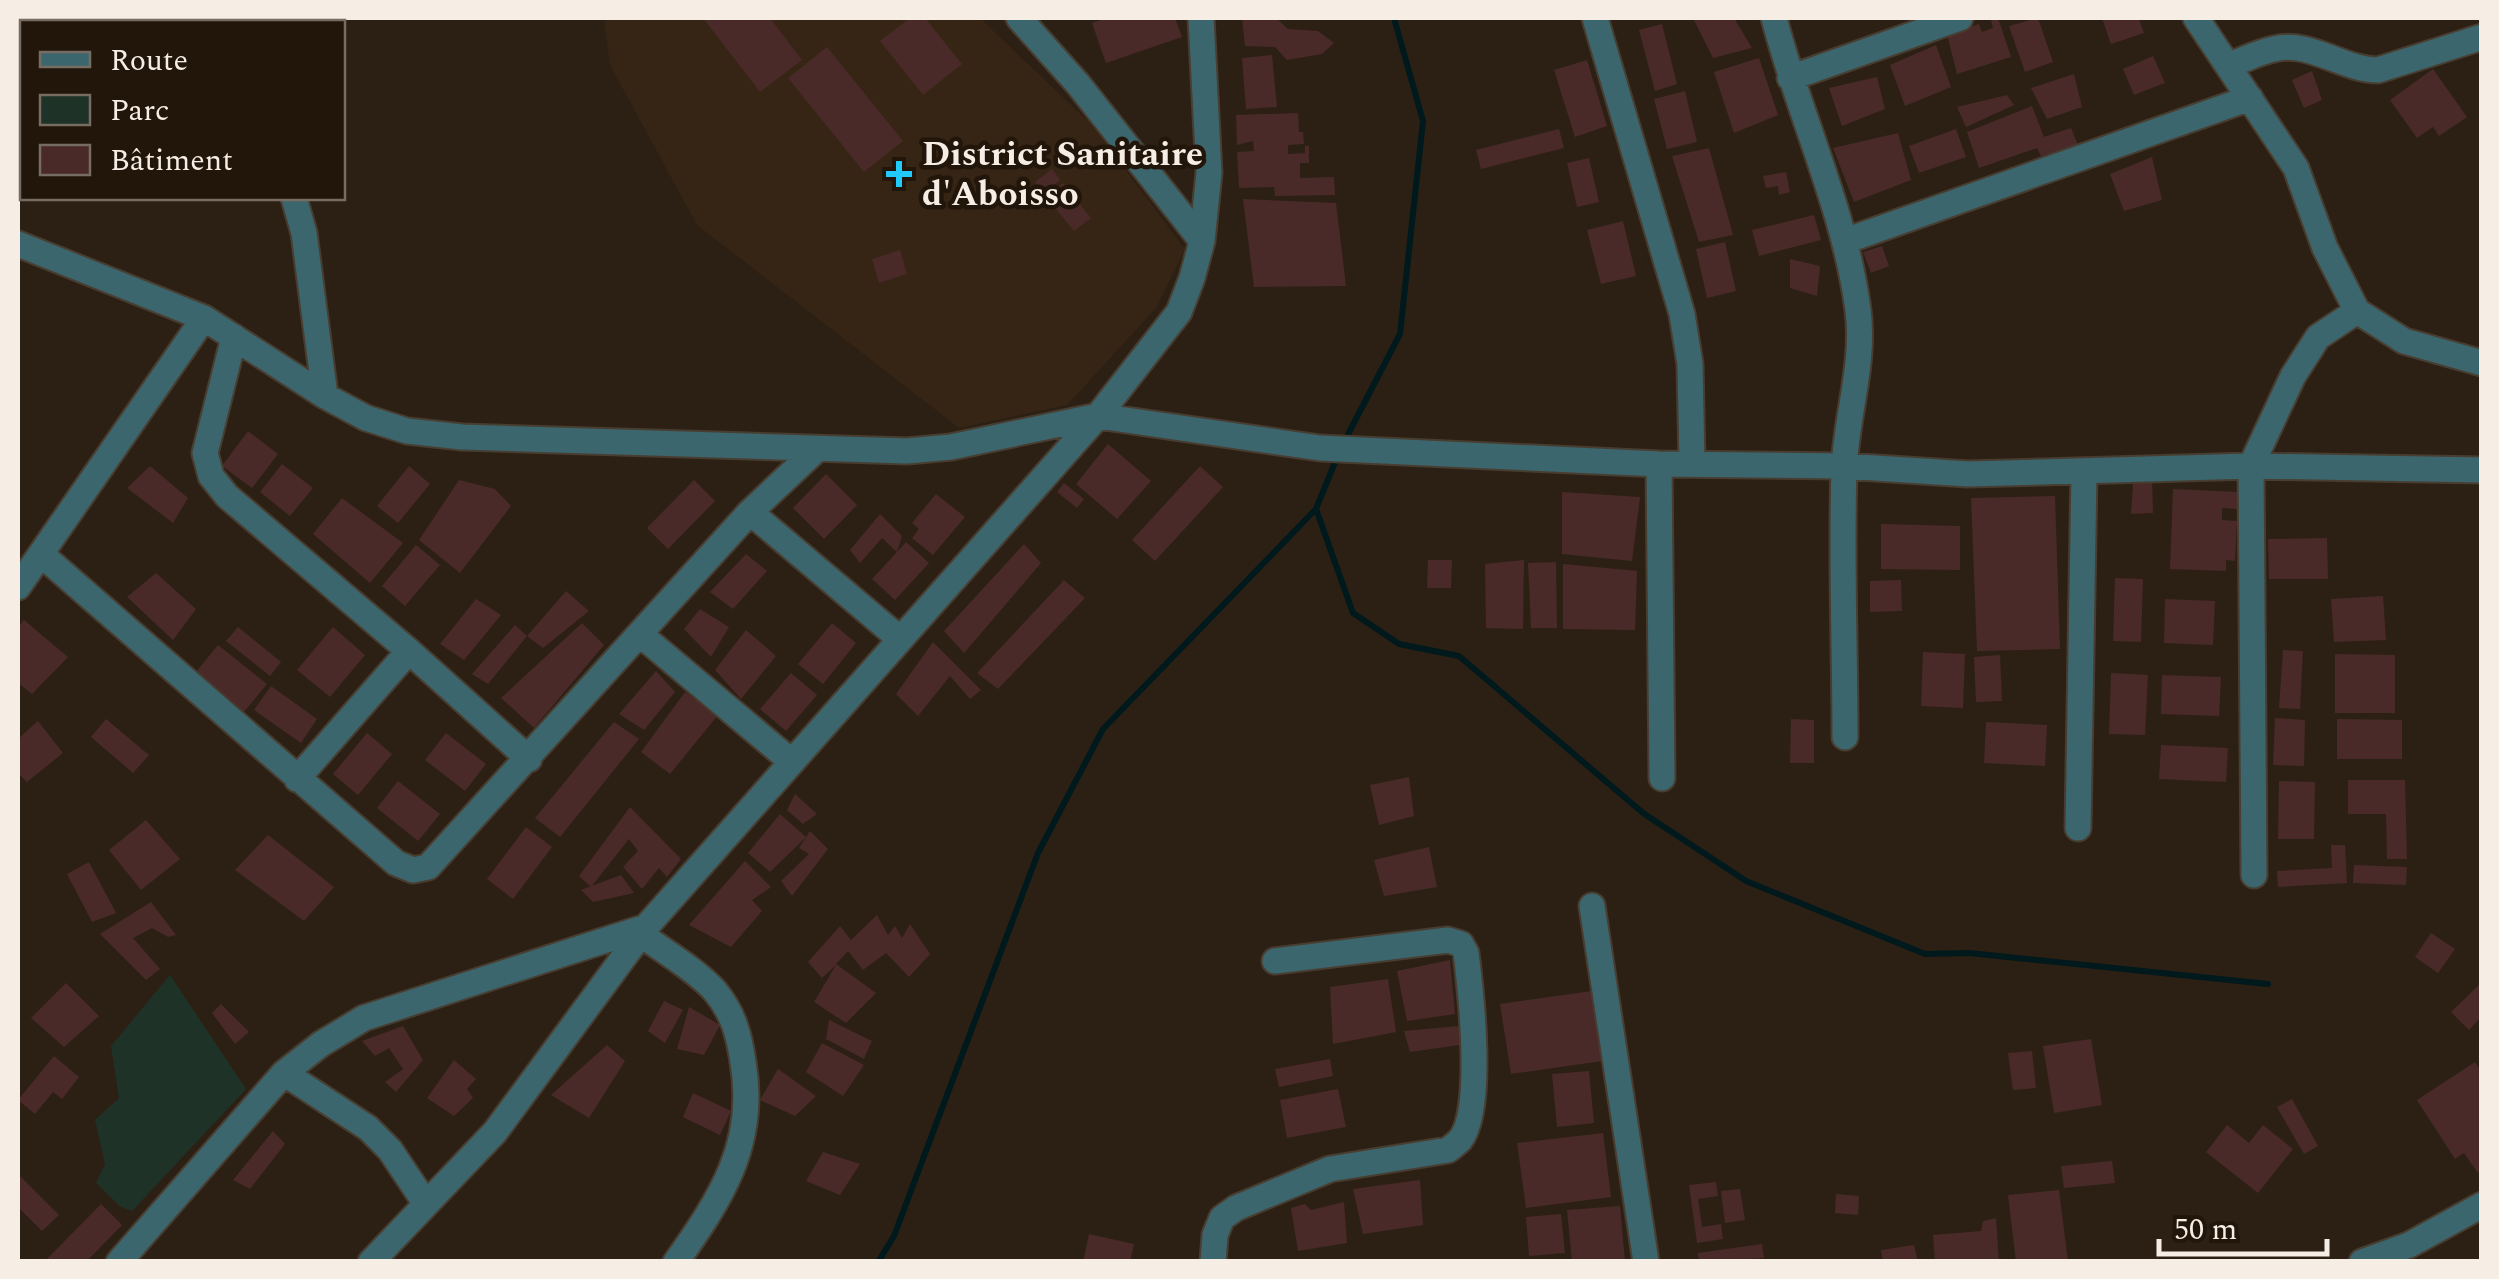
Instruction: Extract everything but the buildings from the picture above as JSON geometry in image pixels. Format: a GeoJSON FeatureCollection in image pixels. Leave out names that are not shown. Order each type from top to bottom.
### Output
{"type":"FeatureCollection","features":[{"type":"Feature","properties":{"kind":"street"},"geometry":{"type":"LineString","coordinates":[[1020,18],[1078,84],[1202,242]]}},
{"type":"Feature","properties":{"kind":"street"},"geometry":{"type":"LineString","coordinates":[[371,1262],[495,1132],[643,931],[1098,416],[1178,312],[1202,242],[1209,173],[1201,18]]}},
{"type":"Feature","properties":{"kind":"street"},"geometry":{"type":"LineString","coordinates":[[1595,18],[1682,314],[1690,364],[1692,464]]}},
{"type":"Feature","properties":{"kind":"street"},"geometry":{"type":"LineString","coordinates":[[1774,18],[1845,242],[1859,313],[1859,356],[1844,466],[1845,737]]}},
{"type":"Feature","properties":{"kind":"street"},"geometry":{"type":"LineString","coordinates":[[1790,78],[1960,18]]}},
{"type":"Feature","properties":{"kind":"street"},"geometry":{"type":"LineString","coordinates":[[2196,18],[2296,168],[2325,248],[2357,310],[2404,341],[2482,362]]}},
{"type":"Feature","properties":{"kind":"street"},"geometry":{"type":"LineString","coordinates":[[2228,66],[2277,48],[2314,52],[2361,70],[2378,70],[2482,36]]}},
{"type":"Feature","properties":{"kind":"street"},"geometry":{"type":"LineString","coordinates":[[1845,242],[2250,98]]}},
{"type":"Feature","properties":{"kind":"street"},"geometry":{"type":"LineString","coordinates":[[295,200],[304,233],[325,396]]}},
{"type":"Feature","properties":{"kind":"street"},"geometry":{"type":"LineString","coordinates":[[18,244],[204,318],[366,418],[406,430],[462,436],[816,450],[951,448],[1098,416],[1320,448],[1659,464],[1844,466],[1968,474],[2251,466],[2482,470]]}},
{"type":"Feature","properties":{"kind":"street"},"geometry":{"type":"LineString","coordinates":[[2254,875],[2251,466],[2293,376],[2318,337],[2357,310]]}},
{"type":"Feature","properties":{"kind":"street"},"geometry":{"type":"LineString","coordinates":[[18,587],[204,318]]}},
{"type":"Feature","properties":{"kind":"street"},"geometry":{"type":"LineString","coordinates":[[234,337],[205,453],[211,476],[227,496],[529,759]]}},
{"type":"Feature","properties":{"kind":"street"},"geometry":{"type":"LineString","coordinates":[[42,555],[297,780],[396,864],[413,870],[428,867],[750,512],[816,450]]}},
{"type":"Feature","properties":{"kind":"street"},"geometry":{"type":"LineString","coordinates":[[1659,464],[1662,778]]}},
{"type":"Feature","properties":{"kind":"street"},"geometry":{"type":"LineString","coordinates":[[2078,828],[2084,472]]}},
{"type":"Feature","properties":{"kind":"street"},"geometry":{"type":"LineString","coordinates":[[750,512],[900,639]]}},
{"type":"Feature","properties":{"kind":"street"},"geometry":{"type":"LineString","coordinates":[[641,634],[792,762]]}},
{"type":"Feature","properties":{"kind":"street"},"geometry":{"type":"LineString","coordinates":[[297,780],[409,651]]}},
{"type":"Feature","properties":{"kind":"street"},"geometry":{"type":"LineString","coordinates":[[1592,906],[1646,1262]]}},
{"type":"Feature","properties":{"kind":"street"},"geometry":{"type":"LineString","coordinates":[[119,1262],[284,1073],[321,1044],[364,1018],[643,931]]}},
{"type":"Feature","properties":{"kind":"street"},"geometry":{"type":"LineString","coordinates":[[643,931],[711,987],[728,1008],[738,1032],[748,1088],[736,1161],[715,1206],[676,1262]]}},
{"type":"Feature","properties":{"kind":"street"},"geometry":{"type":"LineString","coordinates":[[1213,1262],[1222,1218],[1236,1208],[1330,1169],[1448,1150],[1461,1139],[1469,1120],[1476,1034],[1466,953],[1460,944],[1448,940],[1275,961]]}},
{"type":"Feature","properties":{"kind":"street"},"geometry":{"type":"LineString","coordinates":[[284,1073],[368,1128],[390,1150],[426,1204]]}},
{"type":"Feature","properties":{"kind":"street"},"geometry":{"type":"LineString","coordinates":[[2362,1262],[2409,1245],[2482,1205]]}},
{"type":"Feature","properties":{"kind":"shaded area","name":"District Sanitaire d'Aboisso"},"geometry":{"type":"Polygon","coordinates":[[[604,18],[980,18],[1091,124],[1185,249],[1156,308],[1067,405],[959,428],[697,225],[610,65],[604,18]]]}},
{"type":"Feature","properties":{"kind":"green space"},"geometry":{"type":"Polygon","coordinates":[[[170,975],[246,1089],[132,1211],[121,1207],[96,1183],[105,1164],[95,1120],[119,1098],[111,1046],[170,975]]]}},
{"type":"Feature","properties":{"kind":"waterway"},"geometry":{"type":"LineString","coordinates":[[1343,444],[1400,334],[1423,121],[1394,18]]}},
{"type":"Feature","properties":{"kind":"waterway"},"geometry":{"type":"LineString","coordinates":[[878,1262],[894,1236],[1038,853],[1103,729],[1316,509],[1338,455]]}},
{"type":"Feature","properties":{"kind":"waterway"},"geometry":{"type":"LineString","coordinates":[[1316,509],[1353,613],[1399,644],[1459,656],[1643,813],[1746,881],[1925,954],[1969,953],[2268,984]]}},
{"type":"Feature","properties":{"kind":"place","name":"District Sanitaire d'Aboisso"},"geometry":{"type":"Point","coordinates":[899,174]}}]}
